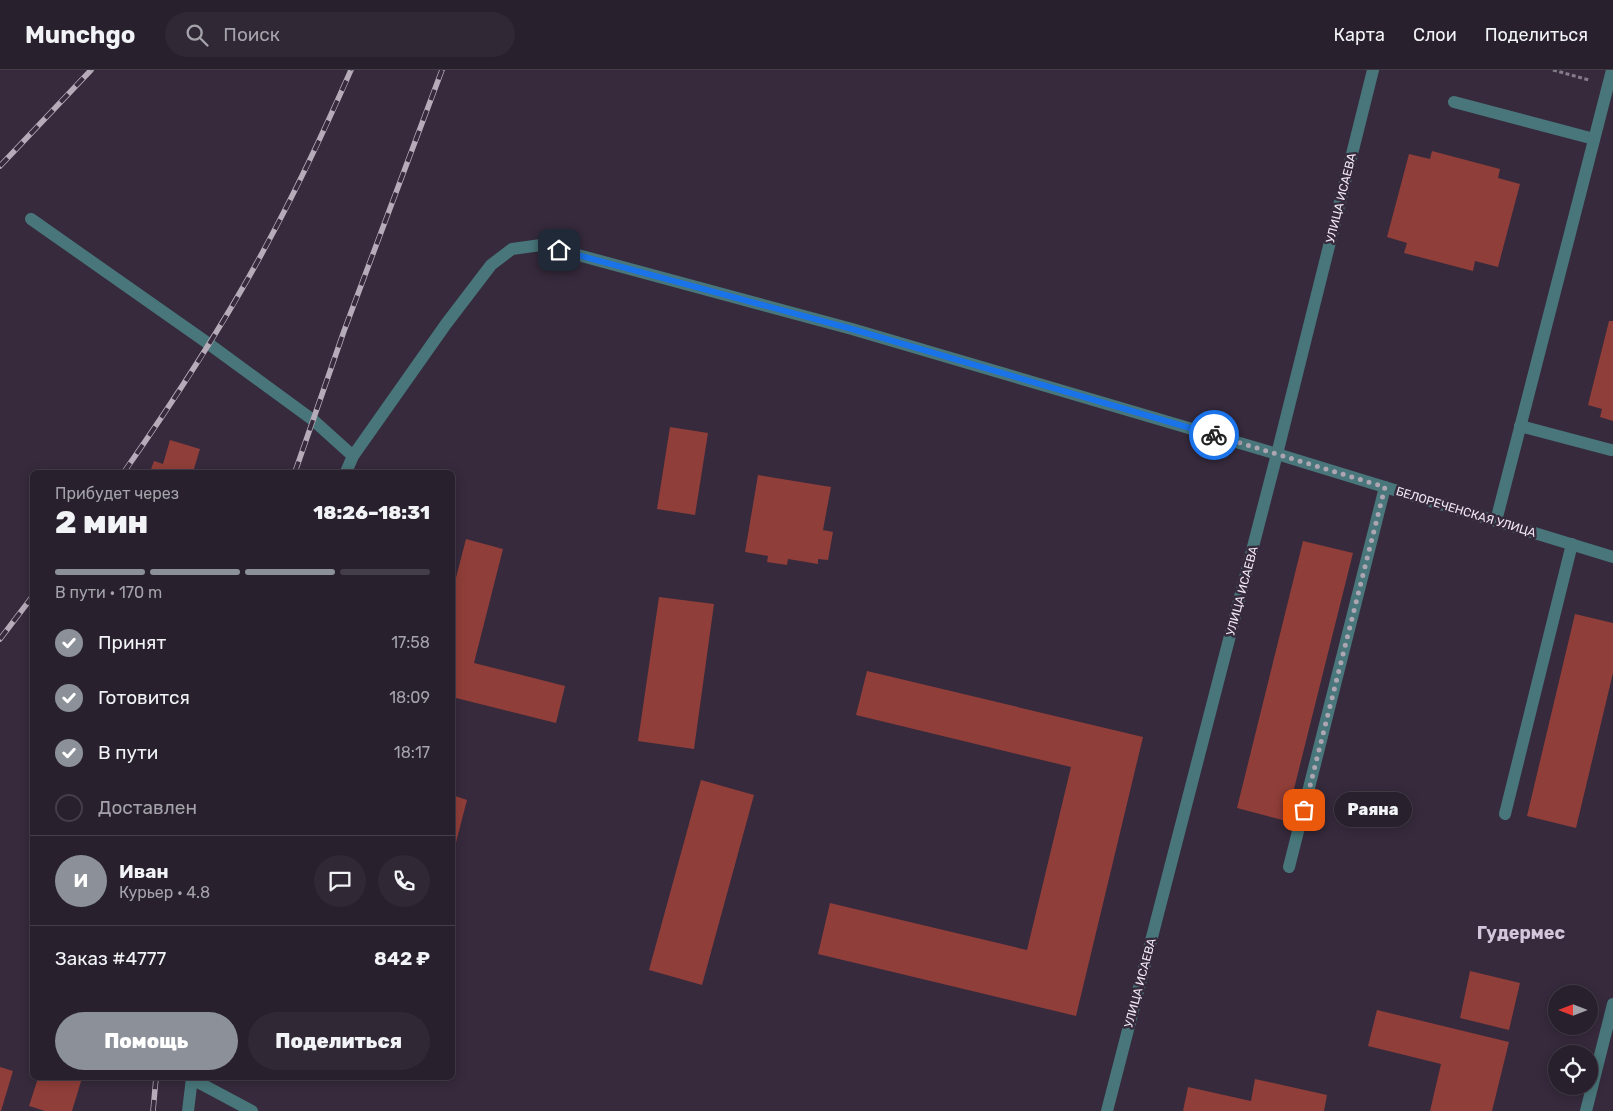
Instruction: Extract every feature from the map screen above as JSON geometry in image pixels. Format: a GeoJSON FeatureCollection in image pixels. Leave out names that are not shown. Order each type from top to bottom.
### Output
{"type":"FeatureCollection","features":[{"type":"Feature","properties":{"kind":"street","name":"УЛИЦА ИСАЕВА"},"geometry":{"type":"LineString","coordinates":[[1107,1111],[1277,454],[1373,70]]}},
{"type":"Feature","properties":{"kind":"street"},"geometry":{"type":"LineString","coordinates":[[1496,521],[1612,70]]}},
{"type":"Feature","properties":{"kind":"street"},"geometry":{"type":"LineString","coordinates":[[1454,102],[1594,139]]}},
{"type":"Feature","properties":{"kind":"street"},"geometry":{"type":"LineString","coordinates":[[31,219],[209,344],[313,420],[353,456],[347,470]]}},
{"type":"Feature","properties":{"kind":"street","name":"БЕЛОРЕЧЕНСКАЯ УЛИЦА"},"geometry":{"type":"LineString","coordinates":[[353,456],[446,324],[491,265],[512,249],[541,245],[852,329],[1277,454],[1613,557]]}},
{"type":"Feature","properties":{"kind":"street"},"geometry":{"type":"LineString","coordinates":[[1520,426],[1611,450]]}},
{"type":"Feature","properties":{"kind":"street"},"geometry":{"type":"LineString","coordinates":[[1290,867],[1385,487]]}},
{"type":"Feature","properties":{"kind":"street"},"geometry":{"type":"LineString","coordinates":[[1505,814],[1572,544]]}},
{"type":"Feature","properties":{"kind":"street"},"geometry":{"type":"LineString","coordinates":[[1586,1111],[1613,1004]]}},
{"type":"Feature","properties":{"kind":"street"},"geometry":{"type":"LineString","coordinates":[[188,1111],[192,1080]]}},
{"type":"Feature","properties":{"kind":"street"},"geometry":{"type":"LineString","coordinates":[[196,1080],[252,1111]]}},
{"type":"Feature","properties":{"kind":"path"},"geometry":{"type":"LineString","coordinates":[[1553,70],[1590,80]]}},
{"type":"Feature","properties":{"kind":"building"},"geometry":{"type":"Polygon","coordinates":[[[1432,151],[1500,169],[1498,178],[1520,184],[1498,267],[1475,261],[1473,271],[1404,253],[1407,243],[1387,237],[1409,154],[1430,159],[1432,151]]]}},
{"type":"Feature","properties":{"kind":"building"},"geometry":{"type":"Polygon","coordinates":[[[1609,321],[1613,321],[1613,421],[1600,417],[1602,409],[1588,405],[1609,321]]]}},
{"type":"Feature","properties":{"kind":"building"},"geometry":{"type":"Polygon","coordinates":[[[670,427],[708,433],[695,515],[657,509],[670,427]]]}},
{"type":"Feature","properties":{"kind":"building"},"geometry":{"type":"Polygon","coordinates":[[[170,440],[200,449],[194,470],[151,470],[154,461],[163,464],[170,440]]]}},
{"type":"Feature","properties":{"kind":"building"},"geometry":{"type":"Polygon","coordinates":[[[758,475],[831,487],[823,530],[833,532],[828,560],[818,559],[818,564],[788,559],[787,565],[767,562],[768,556],[745,552],[758,475]]]}},
{"type":"Feature","properties":{"kind":"building"},"geometry":{"type":"Polygon","coordinates":[[[466,539],[503,549],[474,663],[565,686],[556,723],[455,698],[455,581],[466,539]]]}},
{"type":"Feature","properties":{"kind":"building"},"geometry":{"type":"Polygon","coordinates":[[[1303,541],[1353,553],[1286,821],[1237,808],[1303,541]]]}},
{"type":"Feature","properties":{"kind":"building"},"geometry":{"type":"Polygon","coordinates":[[[659,597],[714,604],[694,749],[638,741],[659,597]]]}},
{"type":"Feature","properties":{"kind":"building"},"geometry":{"type":"Polygon","coordinates":[[[1575,614],[1613,623],[1613,673],[1576,828],[1527,816],[1575,614]]]}},
{"type":"Feature","properties":{"kind":"building"},"geometry":{"type":"Polygon","coordinates":[[[867,671],[1143,737],[1076,1016],[818,954],[830,903],[1027,950],[1071,767],[856,715],[867,671]]]}},
{"type":"Feature","properties":{"kind":"building"},"geometry":{"type":"Polygon","coordinates":[[[701,780],[754,795],[702,985],[649,970],[701,780]]]}},
{"type":"Feature","properties":{"kind":"building"},"geometry":{"type":"Polygon","coordinates":[[[455,796],[467,800],[455,846],[455,796]]]}},
{"type":"Feature","properties":{"kind":"building"},"geometry":{"type":"Polygon","coordinates":[[[1470,971],[1520,983],[1509,1030],[1460,1018],[1470,971]]]}},
{"type":"Feature","properties":{"kind":"building"},"geometry":{"type":"Polygon","coordinates":[[[1377,1010],[1509,1042],[1492,1111],[1430,1111],[1441,1064],[1368,1046],[1377,1010]]]}},
{"type":"Feature","properties":{"kind":"building"},"geometry":{"type":"Polygon","coordinates":[[[0,1067],[13,1071],[1,1111],[0,1111],[0,1067]]]}},
{"type":"Feature","properties":{"kind":"building"},"geometry":{"type":"Polygon","coordinates":[[[1255,1079],[1327,1095],[1324,1111],[1183,1111],[1188,1087],[1251,1101],[1255,1079]]]}},
{"type":"Feature","properties":{"kind":"building"},"geometry":{"type":"Polygon","coordinates":[[[37,1080],[81,1080],[72,1111],[45,1111],[29,1106],[37,1080]]]}},
{"type":"Feature","properties":{"kind":"railway"},"geometry":{"type":"LineString","coordinates":[[0,166],[91,70]]}},
{"type":"Feature","properties":{"kind":"railway"},"geometry":{"type":"LineString","coordinates":[[125,470],[199,360],[251,273],[300,179],[351,70]]}},
{"type":"Feature","properties":{"kind":"railway"},"geometry":{"type":"LineString","coordinates":[[296,470],[344,331],[442,70]]}},
{"type":"Feature","properties":{"kind":"railway"},"geometry":{"type":"LineString","coordinates":[[0,639],[30,600]]}},
{"type":"Feature","properties":{"kind":"railway"},"geometry":{"type":"LineString","coordinates":[[153,1111],[156,1080]]}},
{"type":"Feature","properties":{"kind":"way so far"},"geometry":{"type":"LineString","coordinates":[[1214,435],[1385,487],[1304,810]]}},
{"type":"Feature","properties":{"kind":"place","name":"Раяна"},"geometry":{"type":"Point","coordinates":[1304,810]}},
{"type":"Feature","properties":{"kind":"district","name":"Гудермес"},"geometry":{"type":"Point","coordinates":[1521,933]}},
{"type":"Feature","properties":{"kind":"route"},"geometry":{"type":"LineString","coordinates":[[559,250],[852,329],[1214,435]]}}]}
